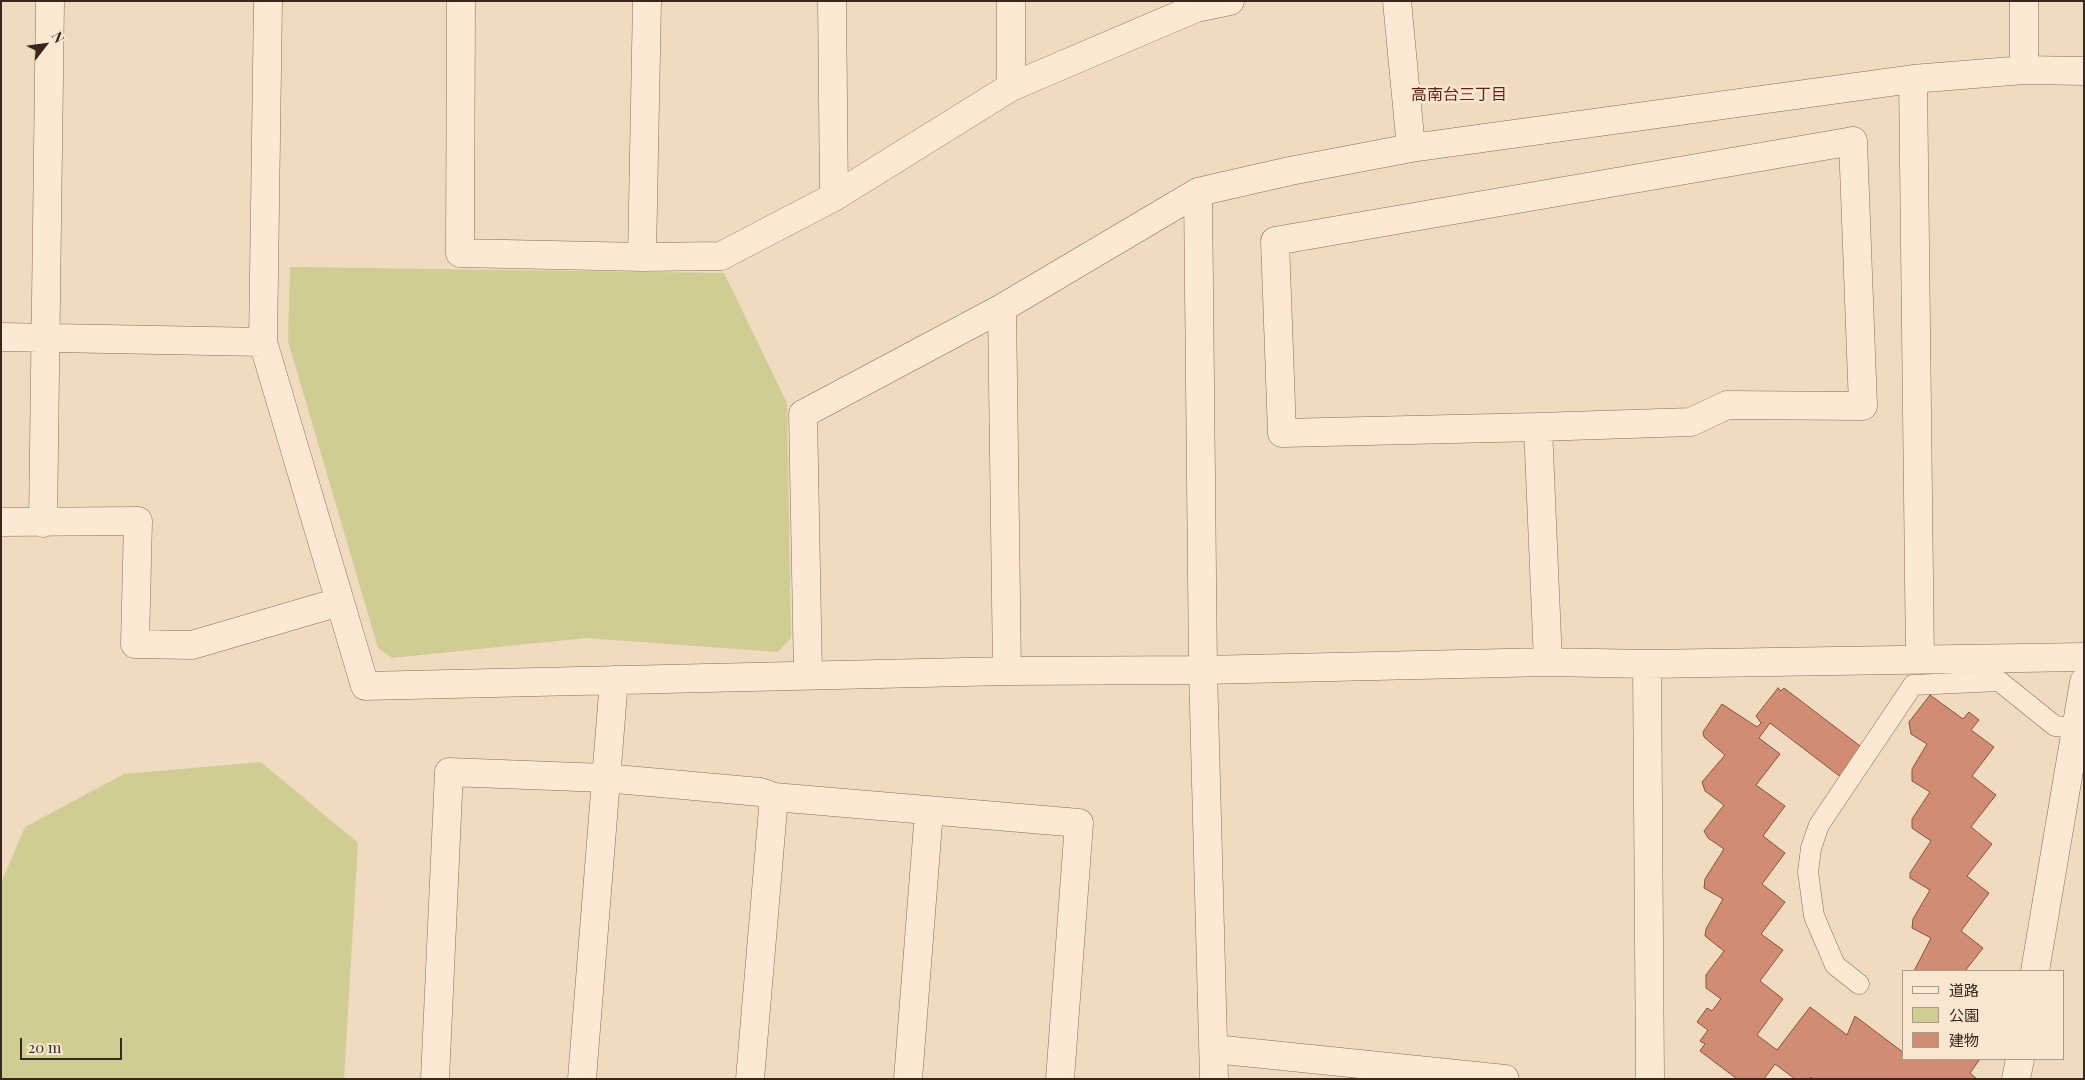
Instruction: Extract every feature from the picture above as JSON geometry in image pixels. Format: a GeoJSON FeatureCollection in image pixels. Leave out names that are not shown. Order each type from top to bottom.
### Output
{"type":"FeatureCollection","features":[{"type":"Feature","properties":{"kind":"street"},"geometry":{"type":"LineString","coordinates":[[43,523],[50,1]]}},
{"type":"Feature","properties":{"kind":"street"},"geometry":{"type":"LineString","coordinates":[[268,1],[263,342],[365,686],[808,675],[1203,670],[1548,662],[1647,664],[2084,657]]}},
{"type":"Feature","properties":{"kind":"street"},"geometry":{"type":"LineString","coordinates":[[461,1],[460,253],[642,257],[721,256],[834,198],[1011,87],[1196,5],[1230,1]]}},
{"type":"Feature","properties":{"kind":"street"},"geometry":{"type":"LineString","coordinates":[[642,257],[647,1]]}},
{"type":"Feature","properties":{"kind":"street"},"geometry":{"type":"LineString","coordinates":[[832,1],[834,198]]}},
{"type":"Feature","properties":{"kind":"street"},"geometry":{"type":"LineString","coordinates":[[1010,1],[1011,87]]}},
{"type":"Feature","properties":{"kind":"street"},"geometry":{"type":"LineString","coordinates":[[1397,1],[1411,148]]}},
{"type":"Feature","properties":{"kind":"street"},"geometry":{"type":"LineString","coordinates":[[2024,1],[2024,70]]}},
{"type":"Feature","properties":{"kind":"street"},"geometry":{"type":"LineString","coordinates":[[808,675],[803,414],[1002,308],[1198,192],[1290,171],[1411,148],[1913,79],[2024,70],[2084,71]]}},
{"type":"Feature","properties":{"kind":"street"},"geometry":{"type":"LineString","coordinates":[[1913,79],[1920,659]]}},
{"type":"Feature","properties":{"kind":"street"},"geometry":{"type":"LineString","coordinates":[[1854,141],[1863,406],[1727,405],[1691,422],[1538,428],[1282,433],[1275,241],[1854,141]]}},
{"type":"Feature","properties":{"kind":"street"},"geometry":{"type":"LineString","coordinates":[[1198,192],[1203,670],[1214,1079]]}},
{"type":"Feature","properties":{"kind":"street"},"geometry":{"type":"LineString","coordinates":[[1002,308],[1007,672]]}},
{"type":"Feature","properties":{"kind":"street"},"geometry":{"type":"LineString","coordinates":[[1,337],[263,342]]}},
{"type":"Feature","properties":{"kind":"street"},"geometry":{"type":"LineString","coordinates":[[1538,428],[1548,662]]}},
{"type":"Feature","properties":{"kind":"street"},"geometry":{"type":"LineString","coordinates":[[1,522],[138,521],[135,644],[192,646],[339,602]]}},
{"type":"Feature","properties":{"kind":"street"},"geometry":{"type":"LineString","coordinates":[[1647,664],[1650,1079]]}},
{"type":"Feature","properties":{"kind":"street"},"geometry":{"type":"LineString","coordinates":[[582,1079],[614,680]]}},
{"type":"Feature","properties":{"kind":"street"},"geometry":{"type":"LineString","coordinates":[[2035,970],[2084,682]]}},
{"type":"Feature","properties":{"kind":"street"},"geometry":{"type":"LineString","coordinates":[[434,1079],[449,772],[605,778],[760,792],[774,797],[1078,823],[1060,1079]]}},
{"type":"Feature","properties":{"kind":"street"},"geometry":{"type":"LineString","coordinates":[[750,1079],[774,797]]}},
{"type":"Feature","properties":{"kind":"street"},"geometry":{"type":"LineString","coordinates":[[908,1079],[928,811]]}},
{"type":"Feature","properties":{"kind":"street"},"geometry":{"type":"LineString","coordinates":[[1214,1049],[1505,1079]]}},
{"type":"Feature","properties":{"kind":"street"},"geometry":{"type":"LineString","coordinates":[[2016,1079],[2020,1060]]}},
{"type":"Feature","properties":{"kind":"lane"},"geometry":{"type":"LineString","coordinates":[[1859,984],[1835,965],[1814,916],[1808,872],[1811,848],[1819,825],[1913,685],[1999,681],[2056,726],[2076,728]]}},
{"type":"Feature","properties":{"kind":"green space"},"geometry":{"type":"Polygon","coordinates":[[[290,267],[724,273],[787,403],[791,638],[778,652],[586,638],[392,658],[378,648],[288,341],[290,267]]]}},
{"type":"Feature","properties":{"kind":"green space"},"geometry":{"type":"Polygon","coordinates":[[[261,762],[358,843],[344,1079],[1,1079],[1,883],[25,827],[124,774],[261,762]]]}},
{"type":"Feature","properties":{"kind":"building"},"geometry":{"type":"Polygon","coordinates":[[[1778,688],[1781,691],[1784,688],[1864,749],[1842,778],[1770,723],[1759,738],[1780,754],[1756,785],[1785,806],[1763,836],[1785,853],[1762,884],[1785,902],[1761,934],[1783,950],[1760,981],[1783,999],[1757,1035],[1777,1050],[1810,1007],[1847,1035],[1855,1016],[1902,1051],[1902,1060],[1979,1060],[1970,1073],[1977,1079],[1813,1079],[1811,1077],[1810,1079],[1795,1079],[1775,1064],[1764,1079],[1737,1079],[1700,1051],[1705,1044],[1700,1041],[1708,1030],[1697,1022],[1707,1008],[1712,1011],[1721,999],[1706,988],[1706,975],[1724,951],[1705,936],[1706,929],[1723,899],[1704,888],[1705,879],[1724,849],[1708,838],[1704,831],[1724,805],[1705,791],[1702,782],[1725,755],[1704,737],[1703,732],[1722,704],[1757,727],[1761,723],[1756,716],[1778,688]]]}},
{"type":"Feature","properties":{"kind":"building"},"geometry":{"type":"Polygon","coordinates":[[[1930,695],[1963,719],[1969,712],[1979,720],[1971,730],[1994,747],[1972,776],[1996,795],[1971,827],[1992,844],[1967,876],[1989,893],[1961,931],[1983,948],[1966,970],[1915,970],[1931,938],[1912,928],[1913,919],[1930,890],[1910,878],[1910,873],[1931,841],[1912,828],[1912,819],[1930,792],[1912,781],[1912,769],[1927,744],[1911,734],[1909,722],[1930,695]]]}},
{"type":"Feature","properties":{"kind":"district","name":"高南台三丁目"},"geometry":{"type":"Point","coordinates":[1459,95]}}]}
